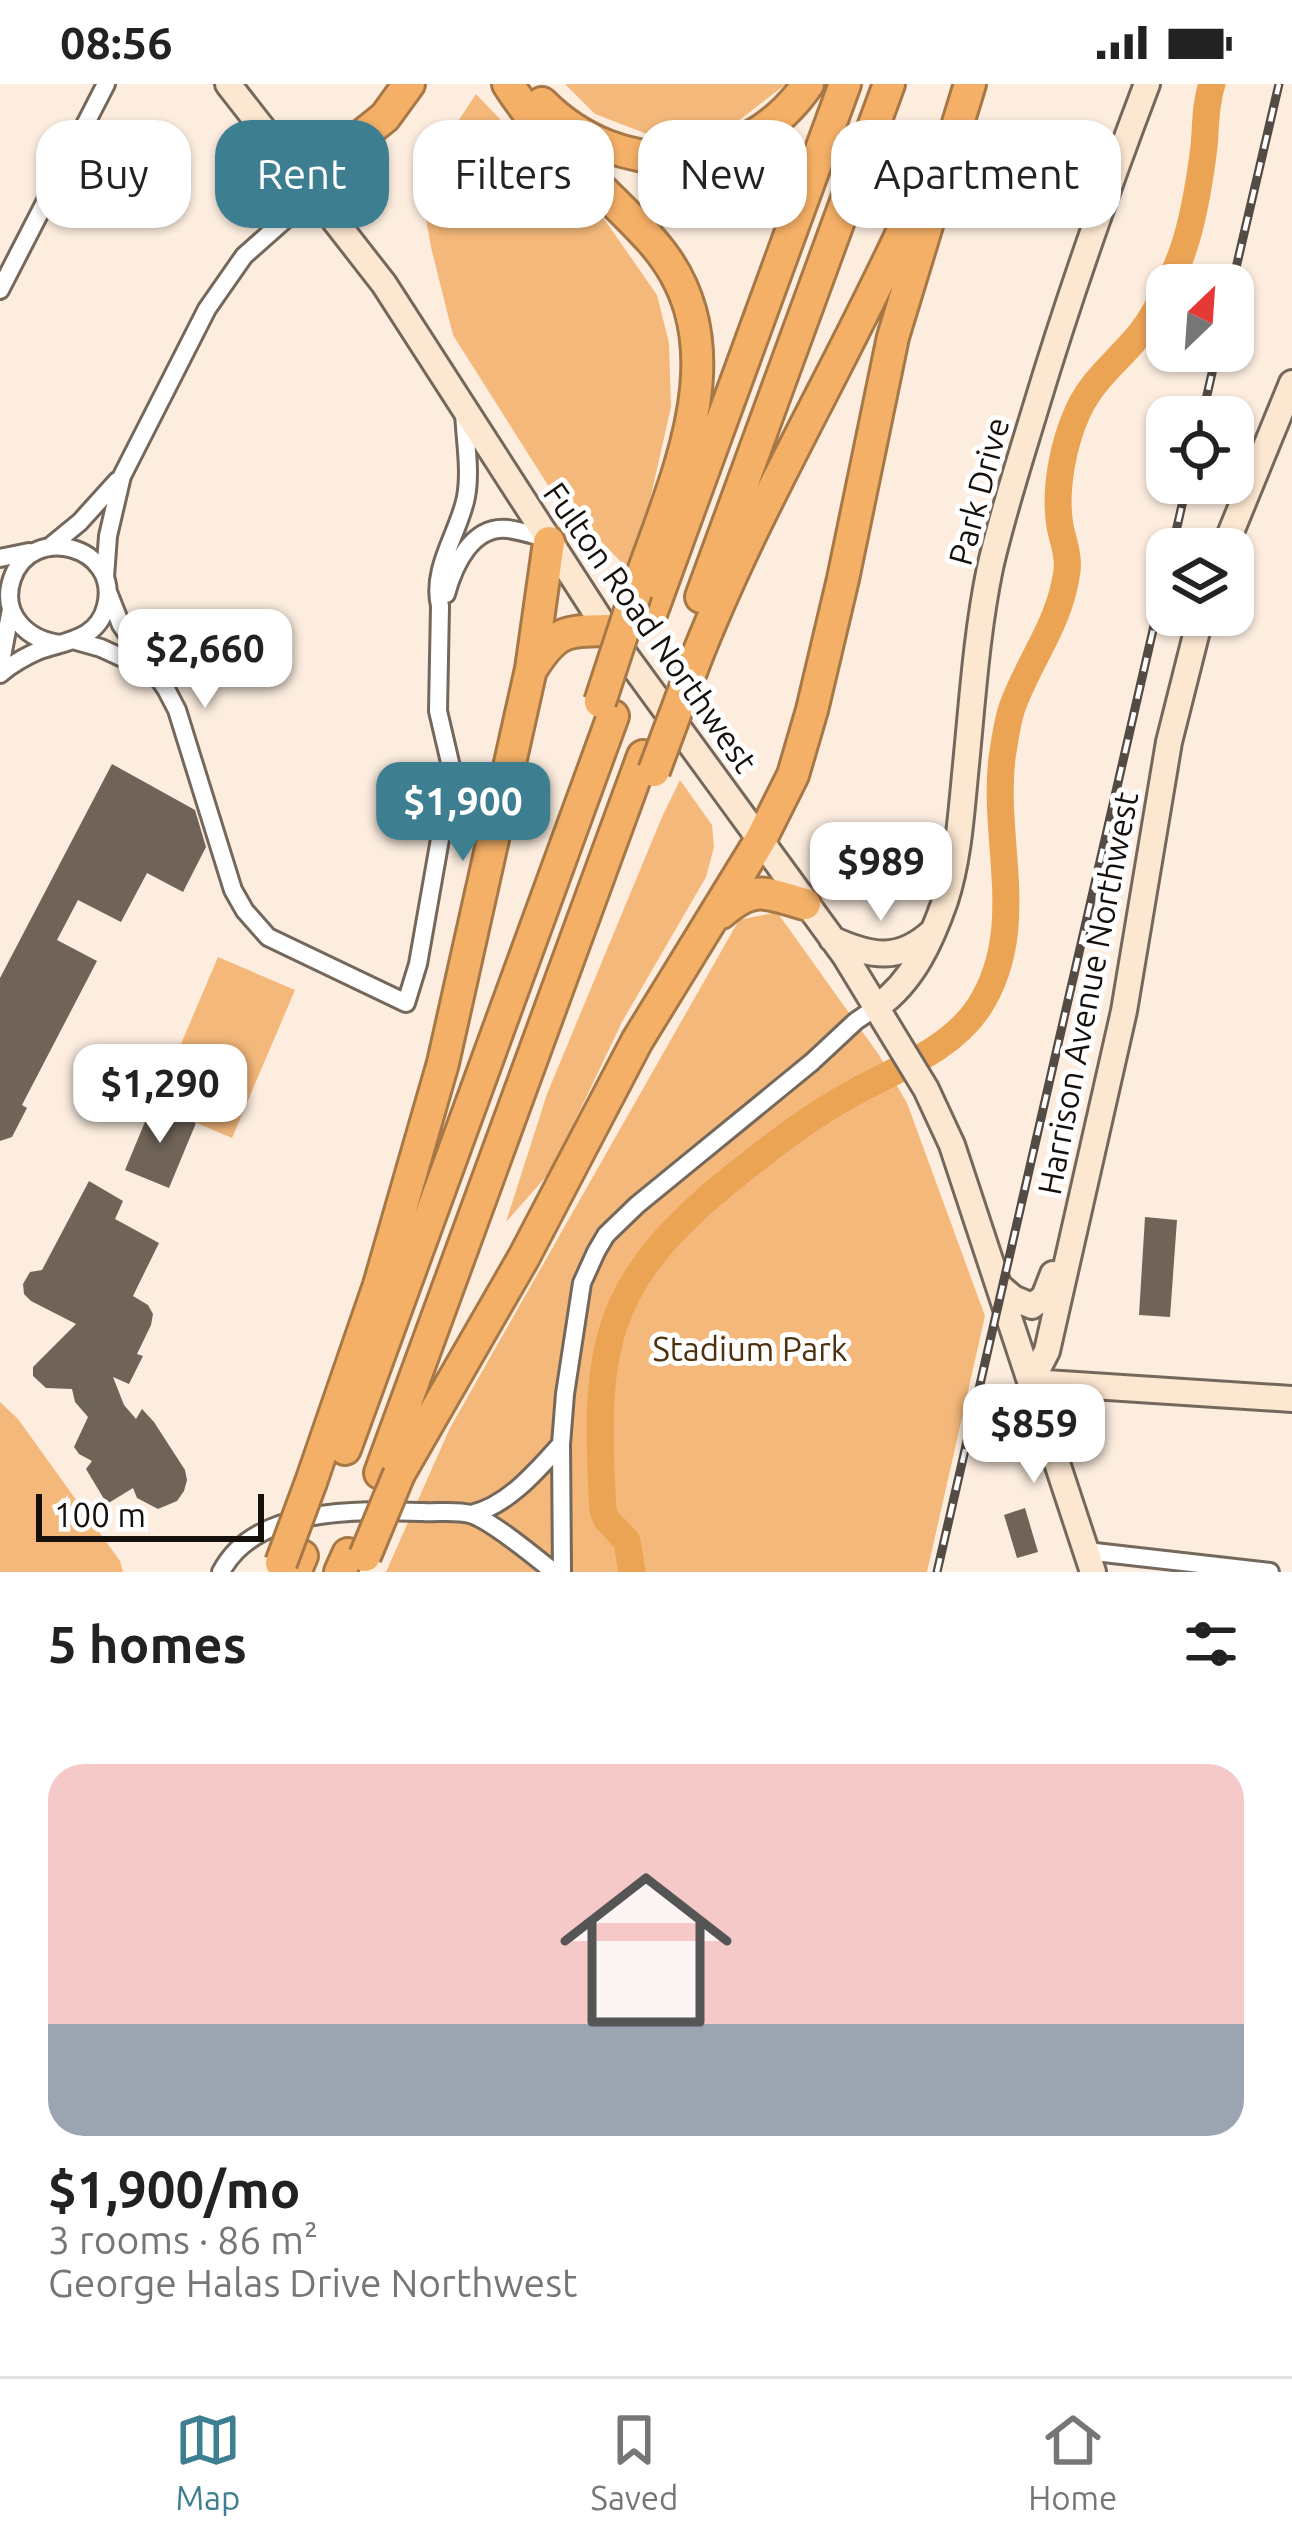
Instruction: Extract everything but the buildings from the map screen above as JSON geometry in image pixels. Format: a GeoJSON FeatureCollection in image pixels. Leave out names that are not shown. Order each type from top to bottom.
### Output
{"type":"FeatureCollection","features":[{"type":"Feature","properties":{"kind":"highway"},"geometry":{"type":"LineString","coordinates":[[381,120],[409,84]]}},
{"type":"Feature","properties":{"kind":"highway"},"geometry":{"type":"LineString","coordinates":[[508,84],[539,125],[662,253],[687,296],[694,320],[699,366],[694,411],[643,603]]}},
{"type":"Feature","properties":{"kind":"highway"},"geometry":{"type":"LineString","coordinates":[[526,84],[555,116],[594,142],[615,151],[659,158],[705,154],[742,140],[783,113],[808,84]]}},
{"type":"Feature","properties":{"kind":"highway"},"geometry":{"type":"LineString","coordinates":[[289,1566],[534,932],[643,603],[844,84]]}},
{"type":"Feature","properties":{"kind":"highway"},"geometry":{"type":"LineString","coordinates":[[353,1564],[389,1474],[571,950],[686,661],[889,84]]}},
{"type":"Feature","properties":{"kind":"highway"},"geometry":{"type":"LineString","coordinates":[[686,661],[885,272],[969,84]]}},
{"type":"Feature","properties":{"kind":"highway"},"geometry":{"type":"LineString","coordinates":[[389,1474],[533,1239],[637,1041],[761,839],[793,776],[848,557],[893,337],[969,84]]}},
{"type":"Feature","properties":{"kind":"highway"},"geometry":{"type":"LineString","coordinates":[[323,1479],[427,1123],[464,974],[531,669],[548,540]]}},
{"type":"Feature","properties":{"kind":"highway"},"geometry":{"type":"LineString","coordinates":[[531,669],[548,643],[566,634],[607,630]]}},
{"type":"Feature","properties":{"kind":"highway"},"geometry":{"type":"LineString","coordinates":[[712,920],[742,895],[767,893],[805,904]]}},
{"type":"Feature","properties":{"kind":"main road","name":"Fulton Road Northwest"},"geometry":{"type":"LineString","coordinates":[[228,84],[256,120]]}},
{"type":"Feature","properties":{"kind":"main road","name":"Park Drive"},"geometry":{"type":"LineString","coordinates":[[882,1014],[934,930],[954,865],[975,667],[995,549],[1083,253],[1148,84]]}},
{"type":"Feature","properties":{"kind":"main road","name":"Fulton Road Northwest"},"geometry":{"type":"LineString","coordinates":[[341,228],[384,284],[607,630],[832,939],[926,1089],[952,1145],[1090,1562]]}},
{"type":"Feature","properties":{"kind":"main road"},"geometry":{"type":"LineString","coordinates":[[1232,528],[1292,383]]}},
{"type":"Feature","properties":{"kind":"main road","name":"Harrison Avenue Northwest"},"geometry":{"type":"LineString","coordinates":[[1031,1382],[1047,1351],[1124,1011],[1169,742],[1196,636]]}},
{"type":"Feature","properties":{"kind":"main road"},"geometry":{"type":"LineString","coordinates":[[832,939],[862,950],[895,954],[920,943],[934,930]]}},
{"type":"Feature","properties":{"kind":"main road"},"geometry":{"type":"LineString","coordinates":[[999,1286],[1032,1306],[1044,1298],[1068,1210],[1082,1196]]}},
{"type":"Feature","properties":{"kind":"main road"},"geometry":{"type":"LineString","coordinates":[[1031,1382],[1292,1400]]}},
{"type":"Feature","properties":{"kind":"street"},"geometry":{"type":"LineString","coordinates":[[0,290],[106,84]]}},
{"type":"Feature","properties":{"kind":"street"},"geometry":{"type":"LineString","coordinates":[[0,670],[89,633],[100,622],[106,608],[108,536],[122,476],[217,293],[244,256],[276,228]]}},
{"type":"Feature","properties":{"kind":"street"},"geometry":{"type":"LineString","coordinates":[[0,558],[69,546],[97,563],[121,625],[177,710],[233,890],[245,911],[268,938],[406,1003],[418,964],[452,771],[438,711],[437,592],[467,490],[464,410]]}},
{"type":"Feature","properties":{"kind":"street"},"geometry":{"type":"LineString","coordinates":[[0,670],[7,595],[22,560],[80,522],[122,476]]}},
{"type":"Feature","properties":{"kind":"street"},"geometry":{"type":"LineString","coordinates":[[440,605],[474,539],[501,529],[548,540]]}},
{"type":"Feature","properties":{"kind":"street"},"geometry":{"type":"LineString","coordinates":[[456,530],[474,539]]}},
{"type":"Feature","properties":{"kind":"street"},"geometry":{"type":"LineString","coordinates":[[7,595],[19,623],[31,635],[45,642],[101,648],[152,671]]}},
{"type":"Feature","properties":{"kind":"street"},"geometry":{"type":"LineString","coordinates":[[558,1572],[561,1444],[578,1304],[590,1262],[621,1220],[853,1024],[882,1014]]}},
{"type":"Feature","properties":{"kind":"street"},"geometry":{"type":"LineString","coordinates":[[225,1565],[242,1543],[268,1529],[337,1512],[471,1514],[495,1504],[532,1477],[561,1444]]}},
{"type":"Feature","properties":{"kind":"street"},"geometry":{"type":"LineString","coordinates":[[471,1514],[558,1572]]}},
{"type":"Feature","properties":{"kind":"street"},"geometry":{"type":"LineString","coordinates":[[1090,1562],[1270,1572]]}},
{"type":"Feature","properties":{"kind":"green space"},"geometry":{"type":"Polygon","coordinates":[[[565,84],[786,84],[740,120],[638,120],[638,130],[595,114],[565,84]]]}},
{"type":"Feature","properties":{"kind":"green space"},"geometry":{"type":"Polygon","coordinates":[[[476,94],[501,120],[459,120],[476,94]]]}},
{"type":"Feature","properties":{"kind":"green space"},"geometry":{"type":"Polygon","coordinates":[[[428,228],[610,228],[657,295],[669,343],[671,407],[650,500],[626,567],[551,490],[453,335],[428,228]]]}},
{"type":"Feature","properties":{"kind":"green space"},"geometry":{"type":"Polygon","coordinates":[[[680,780],[712,825],[714,847],[706,877],[622,1022],[551,1171],[506,1222],[547,1094],[680,780]]]}},
{"type":"Feature","properties":{"kind":"green space","name":"Stadium Park"},"geometry":{"type":"Polygon","coordinates":[[[777,912],[879,1055],[907,1103],[985,1316],[927,1572],[386,1572],[450,1428],[739,920],[777,912]]]}},
{"type":"Feature","properties":{"kind":"green space"},"geometry":{"type":"Polygon","coordinates":[[[218,957],[295,990],[232,1138],[155,1105],[218,957]]]}},
{"type":"Feature","properties":{"kind":"green space"},"geometry":{"type":"Polygon","coordinates":[[[0,1402],[18,1419],[120,1561],[123,1572],[0,1572],[0,1402]]]}},
{"type":"Feature","properties":{"kind":"waterway"},"geometry":{"type":"LineString","coordinates":[[632,1572],[627,1541],[603,1511],[600,1456],[605,1365],[629,1290],[652,1255],[727,1182],[820,1113],[954,1035],[979,1007],[994,977],[1006,916],[1002,758],[1013,705],[1052,624],[1067,571],[1058,497],[1064,452],[1084,400],[1149,322],[1178,264],[1196,200],[1212,84]]}},
{"type":"Feature","properties":{"kind":"railway"},"geometry":{"type":"LineString","coordinates":[[1237,264],[1279,84]]}},
{"type":"Feature","properties":{"kind":"railway"},"geometry":{"type":"LineString","coordinates":[[1207,396],[1212,372]]}},
{"type":"Feature","properties":{"kind":"railway"},"geometry":{"type":"LineString","coordinates":[[1177,528],[1182,504]]}},
{"type":"Feature","properties":{"kind":"railway"},"geometry":{"type":"LineString","coordinates":[[937,1572],[1152,636]]}}]}
